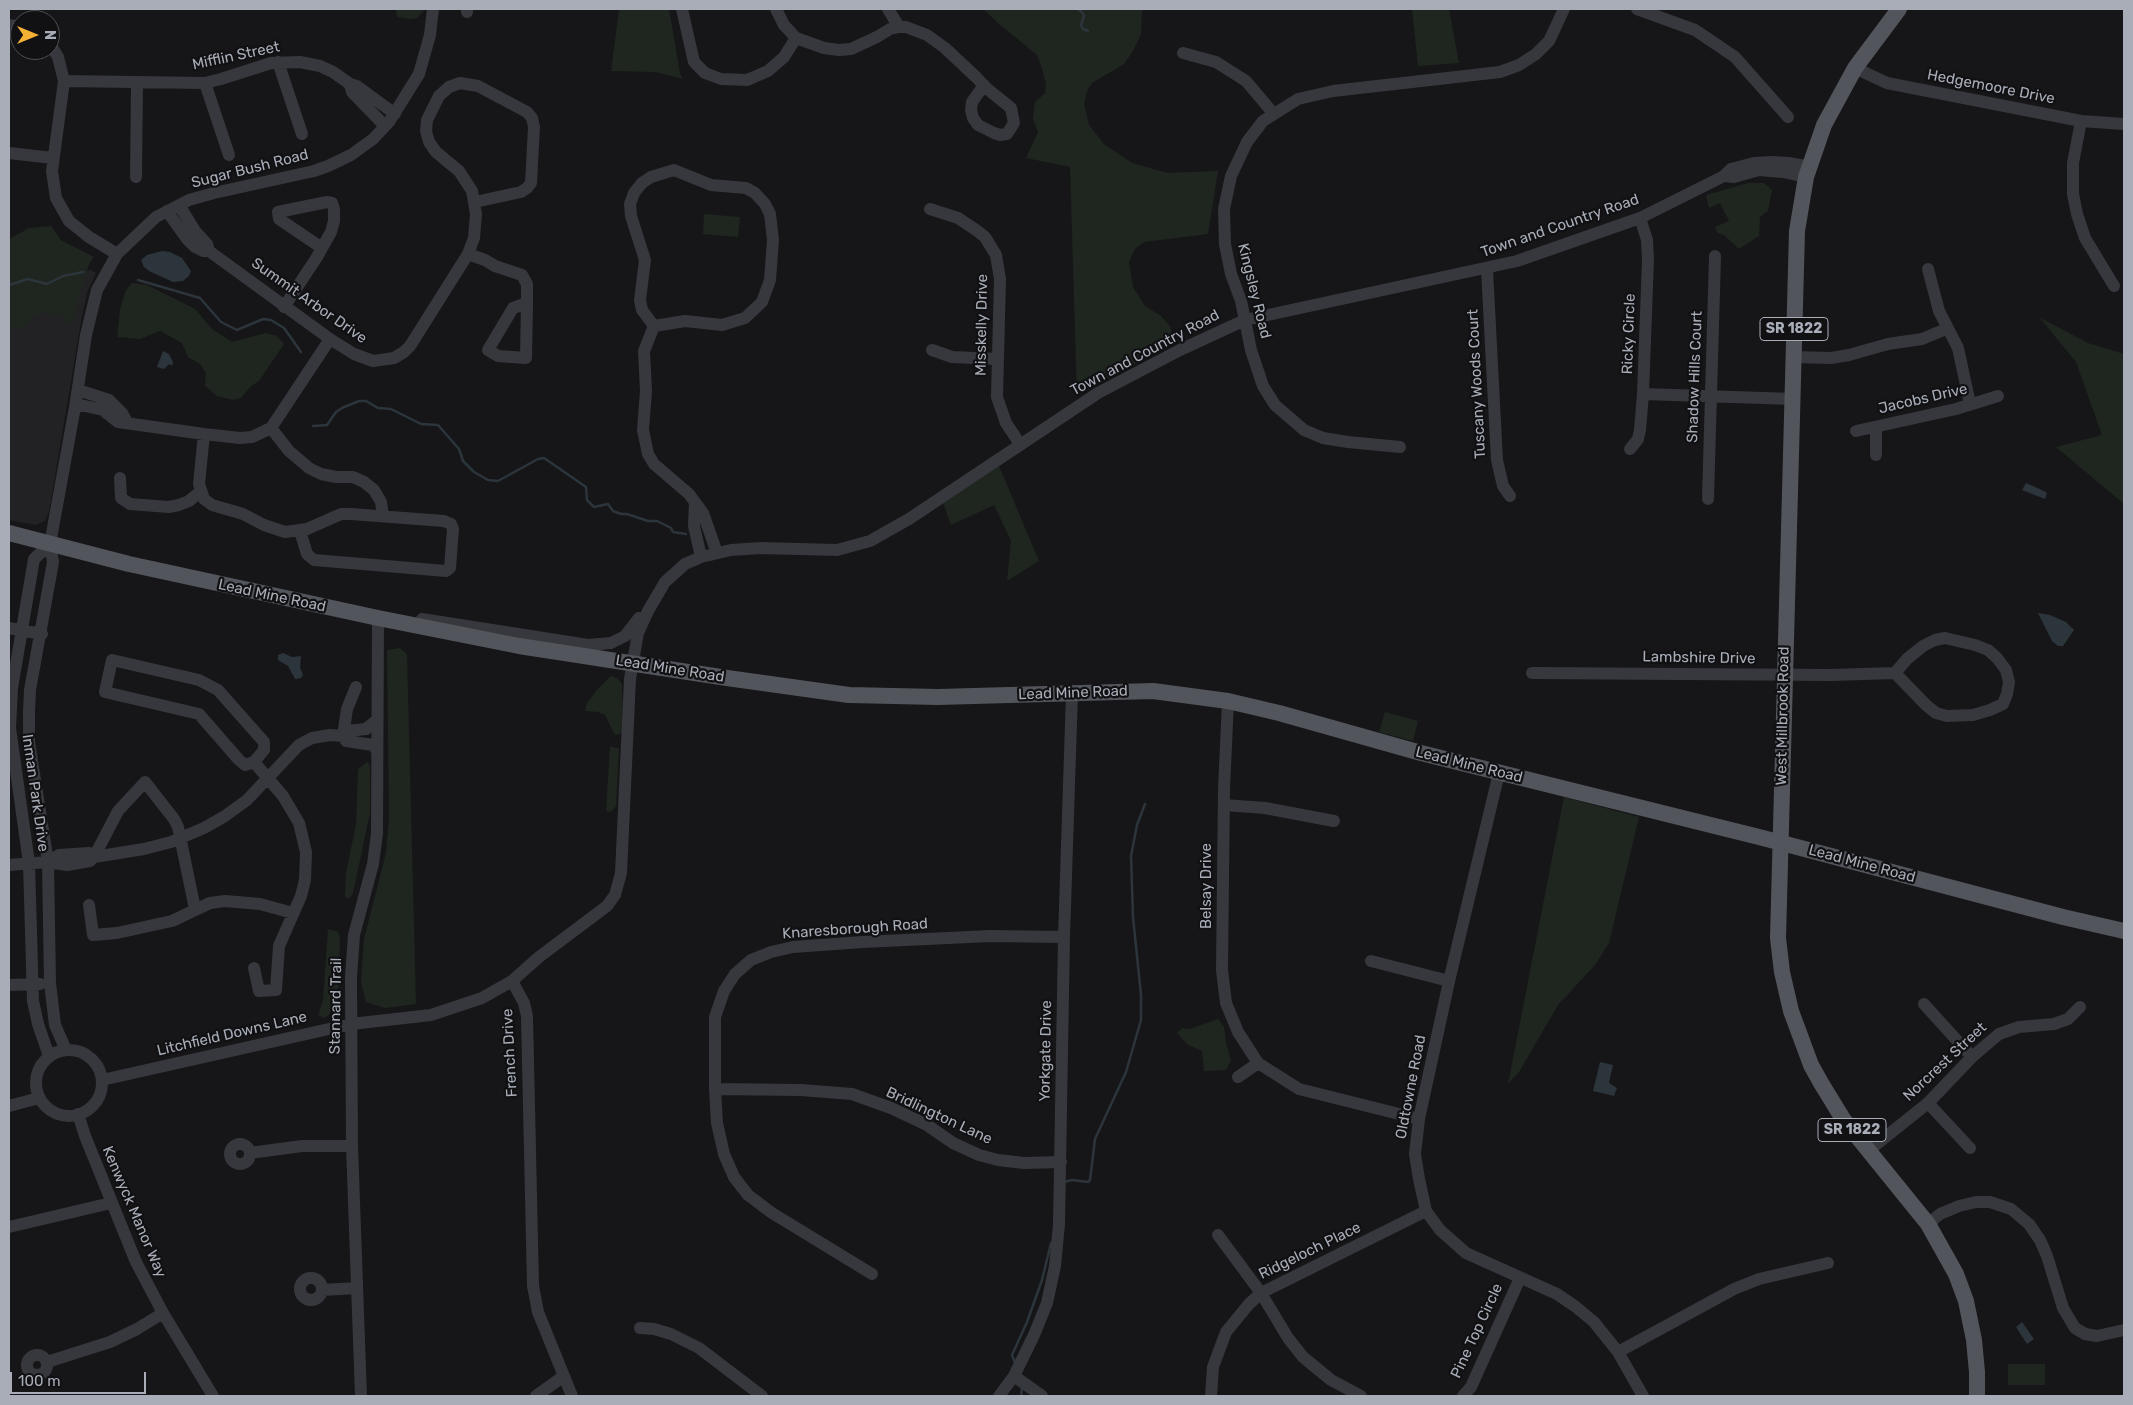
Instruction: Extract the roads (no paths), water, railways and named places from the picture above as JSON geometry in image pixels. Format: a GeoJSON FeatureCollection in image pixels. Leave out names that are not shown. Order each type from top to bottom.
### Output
{"type":"FeatureCollection","features":[{"type":"Feature","properties":{"kind":"main road","name":"West Millbrook Road"},"geometry":{"type":"LineString","coordinates":[[1899,9],[1855,68],[1824,125],[1808,172],[1797,231],[1778,938],[1782,972],[1791,1011],[1811,1065],[1820,1083],[1843,1119],[1928,1224],[1956,1274],[1966,1301],[1974,1340],[1977,1396]]}},
{"type":"Feature","properties":{"kind":"main road","name":"Lead Mine Road"},"geometry":{"type":"LineString","coordinates":[[9,534],[212,583],[519,646],[849,695],[938,697],[1153,691],[1228,701],[1499,773],[1780,842],[2124,931]]}},
{"type":"Feature","properties":{"kind":"street","name":"Sugar Bush Road"},"geometry":{"type":"LineString","coordinates":[[50,544],[93,306],[103,278],[117,254],[146,226],[173,208],[214,193],[314,171],[328,166],[362,148],[395,114],[420,74],[430,35],[434,9]]}},
{"type":"Feature","properties":{"kind":"street"},"geometry":{"type":"LineString","coordinates":[[682,9],[694,62],[704,73],[721,79],[747,80],[768,71],[784,57],[796,38]]}},
{"type":"Feature","properties":{"kind":"street"},"geometry":{"type":"LineString","coordinates":[[776,9],[784,25],[796,38],[810,44],[839,50],[861,45],[890,29],[899,27],[916,30],[936,41],[984,85]]}},
{"type":"Feature","properties":{"kind":"street"},"geometry":{"type":"LineString","coordinates":[[888,9],[899,27]]}},
{"type":"Feature","properties":{"kind":"street","name":"Kingsley Road"},"geometry":{"type":"LineString","coordinates":[[1400,447],[1323,438],[1304,430],[1275,405],[1262,386],[1225,244],[1224,209],[1231,176],[1247,142],[1263,121],[1298,99],[1333,91],[1500,72],[1519,65],[1536,54],[1549,41],[1564,9]]}},
{"type":"Feature","properties":{"kind":"street"},"geometry":{"type":"LineString","coordinates":[[1637,9],[1695,30],[1736,57],[1788,117]]}},
{"type":"Feature","properties":{"kind":"street"},"geometry":{"type":"LineString","coordinates":[[1183,53],[1216,62],[1246,81],[1273,113]]}},
{"type":"Feature","properties":{"kind":"street"},"geometry":{"type":"LineString","coordinates":[[59,60],[64,81],[53,158],[54,191],[63,211],[79,229],[117,254]]}},
{"type":"Feature","properties":{"kind":"street","name":"Mifflin Street"},"geometry":{"type":"LineString","coordinates":[[64,81],[205,83],[278,62],[300,62],[320,66],[350,84],[357,86],[395,114]]}},
{"type":"Feature","properties":{"kind":"street"},"geometry":{"type":"LineString","coordinates":[[278,62],[302,134]]}},
{"type":"Feature","properties":{"kind":"street","name":"Hedgemoore Drive"},"geometry":{"type":"LineString","coordinates":[[1855,68],[1887,83],[2081,121],[2124,124]]}},
{"type":"Feature","properties":{"kind":"street"},"geometry":{"type":"LineString","coordinates":[[136,177],[137,82]]}},
{"type":"Feature","properties":{"kind":"street"},"geometry":{"type":"LineString","coordinates":[[205,83],[229,155]]}},
{"type":"Feature","properties":{"kind":"street","name":"Summit Arbor Drive"},"geometry":{"type":"LineString","coordinates":[[173,208],[191,235],[207,244],[209,251],[284,306],[354,354],[373,361],[383,361],[404,352],[410,346],[468,254],[476,227],[475,202],[466,180],[450,162],[436,152],[429,142],[426,132],[427,120],[440,96],[449,87],[460,83],[478,86],[527,112],[532,118],[534,127],[531,183],[521,192],[475,202]]}},
{"type":"Feature","properties":{"kind":"street","name":"Mifflin Street"},"geometry":{"type":"LineString","coordinates":[[350,84],[352,92],[385,126]]}},
{"type":"Feature","properties":{"kind":"street"},"geometry":{"type":"LineString","coordinates":[[2081,121],[2073,170],[2073,194],[2085,238],[2114,286]]}},
{"type":"Feature","properties":{"kind":"street"},"geometry":{"type":"LineString","coordinates":[[9,153],[53,158]]}},
{"type":"Feature","properties":{"kind":"street"},"geometry":{"type":"LineString","coordinates":[[674,170],[711,185],[746,188],[756,192],[770,214],[773,240],[770,280],[762,302],[744,318],[722,325],[685,322],[654,326],[642,310],[640,300],[645,260],[631,216],[630,204],[634,193],[642,183],[651,177],[674,170]]}},
{"type":"Feature","properties":{"kind":"street","name":"Town and Country Road"},"geometry":{"type":"LineString","coordinates":[[634,664],[638,633],[655,598],[665,582],[685,564],[717,553],[753,549],[838,550],[860,545],[882,536],[1098,393],[1180,350],[1245,320],[1487,269],[1525,258],[1640,218],[1724,176],[1734,178],[1759,170],[1808,172]]}},
{"type":"Feature","properties":{"kind":"street"},"geometry":{"type":"LineString","coordinates":[[284,306],[322,248],[334,221],[332,203],[327,202],[278,212],[280,219],[322,248]]}},
{"type":"Feature","properties":{"kind":"street","name":"Misskelly Drive"},"geometry":{"type":"LineString","coordinates":[[930,209],[958,218],[976,230],[985,237],[996,255],[1000,279],[997,397],[1006,423],[1020,444]]}},
{"type":"Feature","properties":{"kind":"street","name":"Ricky Circle"},"geometry":{"type":"LineString","coordinates":[[1630,449],[1638,439],[1643,394],[1648,260],[1646,240],[1640,218]]}},
{"type":"Feature","properties":{"kind":"street"},"geometry":{"type":"LineString","coordinates":[[468,254],[522,275],[527,284],[527,303],[526,358],[498,356],[488,350],[513,308],[527,303]]}},
{"type":"Feature","properties":{"kind":"street","name":"Shadow Hills Court"},"geometry":{"type":"LineString","coordinates":[[1708,499],[1715,256]]}},
{"type":"Feature","properties":{"kind":"street"},"geometry":{"type":"LineString","coordinates":[[1928,268],[1939,311],[1946,329],[1958,348],[1970,404]]}},
{"type":"Feature","properties":{"kind":"street","name":"Tuscany Woods Court"},"geometry":{"type":"LineString","coordinates":[[1487,269],[1497,460],[1503,486],[1510,496]]}},
{"type":"Feature","properties":{"kind":"street"},"geometry":{"type":"LineString","coordinates":[[654,326],[644,351],[646,391],[642,430],[644,443],[654,464],[681,486],[704,513],[717,553]]}},
{"type":"Feature","properties":{"kind":"street"},"geometry":{"type":"LineString","coordinates":[[1794,356],[1831,358],[1850,355],[1888,344],[1922,340],[1946,329]]}},
{"type":"Feature","properties":{"kind":"street"},"geometry":{"type":"LineString","coordinates":[[76,404],[103,410],[118,422],[204,434],[240,438],[252,437],[271,428],[330,339]]}},
{"type":"Feature","properties":{"kind":"street"},"geometry":{"type":"LineString","coordinates":[[932,350],[952,357],[998,359]]}},
{"type":"Feature","properties":{"kind":"street"},"geometry":{"type":"LineString","coordinates":[[78,390],[109,400],[122,413],[127,422]]}},
{"type":"Feature","properties":{"kind":"street"},"geometry":{"type":"LineString","coordinates":[[1643,394],[1793,399]]}},
{"type":"Feature","properties":{"kind":"street","name":"Jacobs Drive"},"geometry":{"type":"LineString","coordinates":[[1856,431],[1998,396]]}},
{"type":"Feature","properties":{"kind":"street"},"geometry":{"type":"LineString","coordinates":[[1876,427],[1876,455]]}},
{"type":"Feature","properties":{"kind":"street"},"geometry":{"type":"LineString","coordinates":[[271,428],[289,451],[309,468],[321,474],[336,477],[353,477],[364,482],[374,490],[380,502],[383,516]]}},
{"type":"Feature","properties":{"kind":"street"},"geometry":{"type":"LineString","coordinates":[[204,434],[199,474],[200,492],[204,499],[217,507],[243,514],[274,529],[285,532],[300,531],[341,514],[444,521],[451,524],[453,535],[450,568],[446,571],[314,560],[307,554],[300,531]]}},
{"type":"Feature","properties":{"kind":"street"},"geometry":{"type":"LineString","coordinates":[[120,478],[121,498],[130,504],[169,507],[188,501],[200,492]]}},
{"type":"Feature","properties":{"kind":"street"},"geometry":{"type":"LineString","coordinates":[[694,502],[694,526],[701,557]]}},
{"type":"Feature","properties":{"kind":"street","name":"Inman Park Drive"},"geometry":{"type":"LineString","coordinates":[[49,1056],[36,1018],[32,984],[29,863],[10,744],[15,629],[34,559],[50,544]]}},
{"type":"Feature","properties":{"kind":"street","name":"Inman Park Drive"},"geometry":{"type":"LineString","coordinates":[[50,544],[53,562],[42,634],[30,690],[29,742],[48,862],[50,983],[55,1025],[66,1050]]}},
{"type":"Feature","properties":{"kind":"street"},"geometry":{"type":"LineString","coordinates":[[349,612],[420,619],[588,645],[611,643],[625,636],[655,598]]}},
{"type":"Feature","properties":{"kind":"street","name":"Stannard Trail"},"geometry":{"type":"LineString","coordinates":[[361,1396],[352,1146],[350,978],[354,935],[373,864],[377,833],[378,618]]}},
{"type":"Feature","properties":{"kind":"street"},"geometry":{"type":"LineString","coordinates":[[15,629],[42,634]]}},
{"type":"Feature","properties":{"kind":"street"},"geometry":{"type":"LineString","coordinates":[[1945,638],[1988,650],[2006,670],[2009,682],[2007,694],[2002,704],[1973,715],[1947,716],[1936,713],[1926,705],[1895,673],[1907,658],[1923,646],[1935,640],[1945,638]]}},
{"type":"Feature","properties":{"kind":"street"},"geometry":{"type":"LineString","coordinates":[[112,660],[199,680],[218,690],[264,742],[264,750],[254,762],[245,765],[239,760],[198,714],[106,692],[112,660]]}},
{"type":"Feature","properties":{"kind":"street"},"geometry":{"type":"LineString","coordinates":[[512,981],[539,957],[607,906],[615,895],[621,873],[630,679],[634,664]]}},
{"type":"Feature","properties":{"kind":"street","name":"Lambshire Drive"},"geometry":{"type":"LineString","coordinates":[[1532,673],[1784,675],[1895,673]]}},
{"type":"Feature","properties":{"kind":"street"},"geometry":{"type":"LineString","coordinates":[[356,687],[349,704],[343,736],[346,741],[373,745],[377,751]]}},
{"type":"Feature","properties":{"kind":"street","name":"Yorkgate Drive"},"geometry":{"type":"LineString","coordinates":[[999,1396],[1014,1376],[1047,1303],[1055,1266],[1059,1224],[1061,1162],[1064,937],[1072,693]]}},
{"type":"Feature","properties":{"kind":"street","name":"Belsay Drive"},"geometry":{"type":"LineString","coordinates":[[1228,701],[1224,805],[1222,970],[1226,1003],[1238,1032],[1258,1063],[1300,1089],[1419,1119]]}},
{"type":"Feature","properties":{"kind":"street"},"geometry":{"type":"LineString","coordinates":[[343,736],[347,731],[366,729],[377,720]]}},
{"type":"Feature","properties":{"kind":"street"},"geometry":{"type":"LineString","coordinates":[[9,865],[48,862],[59,855],[89,853],[94,857],[144,849],[181,838],[204,828],[236,809],[305,741],[330,735],[343,736]]}},
{"type":"Feature","properties":{"kind":"street"},"geometry":{"type":"LineString","coordinates":[[10,744],[29,742]]}},
{"type":"Feature","properties":{"kind":"street"},"geometry":{"type":"LineString","coordinates":[[254,762],[269,778],[291,809],[304,836],[306,852],[305,880],[279,946],[276,990],[259,991],[254,968]]}},
{"type":"Feature","properties":{"kind":"street","name":"Oldtowne Road"},"geometry":{"type":"LineString","coordinates":[[1499,773],[1449,980],[1419,1119],[1415,1154],[1426,1211],[1440,1230],[1466,1253],[1557,1294],[1594,1322],[1618,1352],[1643,1396]]}},
{"type":"Feature","properties":{"kind":"street"},"geometry":{"type":"LineString","coordinates":[[94,857],[118,810],[145,782],[174,819],[181,838],[195,909]]}},
{"type":"Feature","properties":{"kind":"street"},"geometry":{"type":"LineString","coordinates":[[1224,805],[1265,808],[1334,820]]}},
{"type":"Feature","properties":{"kind":"street"},"geometry":{"type":"LineString","coordinates":[[89,904],[93,935],[130,931],[172,921],[195,909],[210,904],[236,900],[293,913]]}},
{"type":"Feature","properties":{"kind":"street","name":"Knaresborough Road"},"geometry":{"type":"LineString","coordinates":[[872,1274],[772,1214],[748,1195],[734,1177],[724,1154],[717,1123],[715,1089],[715,1017],[724,991],[735,974],[751,960],[771,952],[793,948],[854,942],[990,936],[1064,937]]}},
{"type":"Feature","properties":{"kind":"street"},"geometry":{"type":"LineString","coordinates":[[1371,961],[1449,980]]}},
{"type":"Feature","properties":{"kind":"street","name":"Litchfield Downs Lane"},"geometry":{"type":"LineString","coordinates":[[102,1080],[350,1024],[431,1015],[482,998],[512,981]]}},
{"type":"Feature","properties":{"kind":"street","name":"French Drive"},"geometry":{"type":"LineString","coordinates":[[512,981],[524,1003],[527,1016],[533,1286],[538,1312],[572,1396]]}},
{"type":"Feature","properties":{"kind":"street"},"geometry":{"type":"LineString","coordinates":[[9,985],[50,983]]}},
{"type":"Feature","properties":{"kind":"street"},"geometry":{"type":"LineString","coordinates":[[1924,1004],[1972,1057]]}},
{"type":"Feature","properties":{"kind":"street","name":"Norcrest Street"},"geometry":{"type":"LineString","coordinates":[[1868,1151],[1928,1103],[1972,1057],[1999,1034],[2009,1029],[2054,1024],[2068,1019],[2080,1007]]}},
{"type":"Feature","properties":{"kind":"street"},"geometry":{"type":"LineString","coordinates":[[66,1050],[78,1051],[91,1057],[99,1068],[102,1080],[101,1092],[96,1103],[86,1111],[68,1117],[56,1115],[46,1108],[39,1098],[36,1086],[39,1067],[49,1056],[66,1050]]}},
{"type":"Feature","properties":{"kind":"street"},"geometry":{"type":"LineString","coordinates":[[1238,1076],[1258,1063]]}},
{"type":"Feature","properties":{"kind":"street","name":"Bridlington Lane"},"geometry":{"type":"LineString","coordinates":[[715,1089],[852,1094],[891,1108],[927,1125],[953,1142],[978,1154],[998,1160],[1024,1163],[1061,1162]]}},
{"type":"Feature","properties":{"kind":"street"},"geometry":{"type":"LineString","coordinates":[[9,1106],[39,1098]]}},
{"type":"Feature","properties":{"kind":"street"},"geometry":{"type":"LineString","coordinates":[[1928,1103],[1970,1148]]}},
{"type":"Feature","properties":{"kind":"street","name":"Kenwyck Manor Way"},"geometry":{"type":"LineString","coordinates":[[78,1114],[132,1253],[163,1312],[213,1396]]}},
{"type":"Feature","properties":{"kind":"street"},"geometry":{"type":"LineString","coordinates":[[250,1152],[302,1146],[352,1146]]}},
{"type":"Feature","properties":{"kind":"street"},"geometry":{"type":"LineString","coordinates":[[9,1227],[111,1202]]}},
{"type":"Feature","properties":{"kind":"street"},"geometry":{"type":"LineString","coordinates":[[1928,1224],[1940,1214],[1959,1206],[1976,1202],[1990,1202],[2011,1209],[2025,1219],[2040,1240],[2068,1320],[2074,1328],[2085,1334],[2097,1336],[2124,1330]]}},
{"type":"Feature","properties":{"kind":"street","name":"Ridgeloch Place"},"geometry":{"type":"LineString","coordinates":[[1211,1396],[1213,1367],[1226,1332],[1249,1304],[1261,1293],[1426,1211]]}},
{"type":"Feature","properties":{"kind":"street"},"geometry":{"type":"LineString","coordinates":[[1218,1236],[1261,1293],[1288,1338],[1303,1357],[1331,1380],[1361,1396]]}},
{"type":"Feature","properties":{"kind":"street"},"geometry":{"type":"LineString","coordinates":[[1618,1352],[1734,1289],[1759,1279],[1828,1263]]}},
{"type":"Feature","properties":{"kind":"street","name":"Pine Top Circle"},"geometry":{"type":"LineString","coordinates":[[1463,1396],[1471,1387],[1520,1278]]}},
{"type":"Feature","properties":{"kind":"street"},"geometry":{"type":"LineString","coordinates":[[322,1290],[357,1288]]}},
{"type":"Feature","properties":{"kind":"street"},"geometry":{"type":"LineString","coordinates":[[47,1362],[110,1342],[138,1329],[163,1312]]}},
{"type":"Feature","properties":{"kind":"street"},"geometry":{"type":"LineString","coordinates":[[640,1328],[654,1329],[671,1334],[699,1348],[762,1396]]}},
{"type":"Feature","properties":{"kind":"street"},"geometry":{"type":"LineString","coordinates":[[536,1396],[564,1376]]}},
{"type":"Feature","properties":{"kind":"street"},"geometry":{"type":"LineString","coordinates":[[1014,1376],[1042,1396]]}},
{"type":"Feature","properties":{"kind":"waterway"},"geometry":{"type":"LineString","coordinates":[[1077,9],[1084,16],[1081,25],[1083,29],[1088,31]]}},
{"type":"Feature","properties":{"kind":"waterway"},"geometry":{"type":"LineString","coordinates":[[9,285],[28,279],[47,284],[63,276],[83,272]]}},
{"type":"Feature","properties":{"kind":"waterway"},"geometry":{"type":"LineString","coordinates":[[138,280],[200,298],[221,322],[237,330],[263,319],[271,320],[284,328],[301,352]]}},
{"type":"Feature","properties":{"kind":"waterway"},"geometry":{"type":"LineString","coordinates":[[313,426],[327,425],[336,412],[342,408],[359,401],[366,401],[378,408],[391,409],[421,424],[438,425],[459,449],[463,461],[474,472],[488,480],[498,481],[538,459],[544,458],[586,487],[587,500],[594,507],[608,504],[613,511],[648,521],[657,521],[671,528],[673,532],[686,534]]}},
{"type":"Feature","properties":{"kind":"waterway"},"geometry":{"type":"LineString","coordinates":[[1064,1182],[1072,1180],[1088,1182],[1090,1180],[1095,1139],[1126,1072],[1141,1020],[1141,995],[1133,917],[1131,856],[1137,825],[1145,804]]}},
{"type":"Feature","properties":{"kind":"waterway"},"geometry":{"type":"LineString","coordinates":[[1016,1365],[1012,1355],[1027,1322],[1042,1280],[1051,1243]]}},
{"type":"Feature","properties":{"kind":"waterway"},"geometry":{"type":"LineString","coordinates":[[1021,1396],[1022,1388]]}}]}
